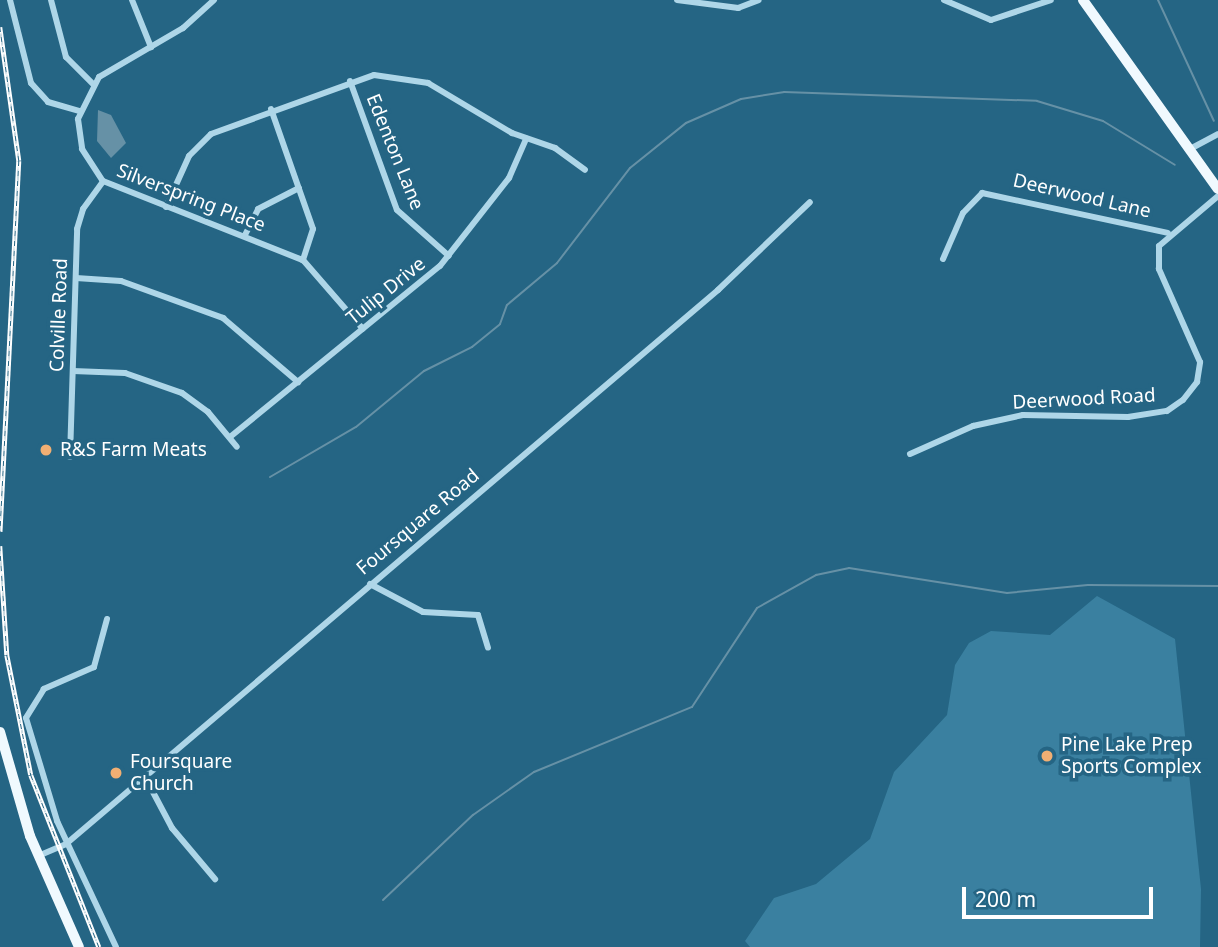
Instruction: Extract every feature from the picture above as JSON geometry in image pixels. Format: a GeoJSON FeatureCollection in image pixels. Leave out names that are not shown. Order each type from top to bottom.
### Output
{"type":"FeatureCollection","features":[{"type":"Feature","properties":{"kind":"main road"},"geometry":{"type":"LineString","coordinates":[[1083,0],[1218,189]]}},
{"type":"Feature","properties":{"kind":"main road"},"geometry":{"type":"LineString","coordinates":[[0,732],[38,856],[79,947]]}},
{"type":"Feature","properties":{"kind":"street"},"geometry":{"type":"LineString","coordinates":[[10,0],[31,83],[48,102],[80,111]]}},
{"type":"Feature","properties":{"kind":"street"},"geometry":{"type":"LineString","coordinates":[[51,0],[66,57],[93,84],[151,47],[214,0]]}},
{"type":"Feature","properties":{"kind":"street"},"geometry":{"type":"LineString","coordinates":[[132,0],[151,47]]}},
{"type":"Feature","properties":{"kind":"street"},"geometry":{"type":"LineString","coordinates":[[677,0],[738,8],[759,0]]}},
{"type":"Feature","properties":{"kind":"street"},"geometry":{"type":"LineString","coordinates":[[944,0],[991,20],[1051,0]]}},
{"type":"Feature","properties":{"kind":"street"},"geometry":{"type":"LineString","coordinates":[[166,207],[189,156],[211,134],[350,81],[386,75],[428,83],[526,139],[555,148],[585,170]]}},
{"type":"Feature","properties":{"kind":"street","name":"Edenton Lane"},"geometry":{"type":"LineString","coordinates":[[350,81],[397,210],[449,256]]}},
{"type":"Feature","properties":{"kind":"street","name":"Silverspring Place"},"geometry":{"type":"LineString","coordinates":[[93,84],[80,111],[82,149],[103,181],[303,260],[363,329]]}},
{"type":"Feature","properties":{"kind":"street"},"geometry":{"type":"LineString","coordinates":[[271,109],[313,229],[303,260]]}},
{"type":"Feature","properties":{"kind":"street"},"geometry":{"type":"LineString","coordinates":[[1190,149],[1218,134]]}},
{"type":"Feature","properties":{"kind":"street","name":"Tulip Drive"},"geometry":{"type":"LineString","coordinates":[[230,437],[449,256],[509,178],[526,139]]}},
{"type":"Feature","properties":{"kind":"street","name":"Colville Road"},"geometry":{"type":"LineString","coordinates":[[70,457],[79,220],[103,181]]}},
{"type":"Feature","properties":{"kind":"street"},"geometry":{"type":"LineString","coordinates":[[245,235],[258,209],[299,188]]}},
{"type":"Feature","properties":{"kind":"street","name":"Deerwood Lane"},"geometry":{"type":"LineString","coordinates":[[943,259],[963,213],[982,193],[1168,233]]}},
{"type":"Feature","properties":{"kind":"street"},"geometry":{"type":"LineString","coordinates":[[1168,233],[1218,196]]}},
{"type":"Feature","properties":{"kind":"street","name":"Foursquare Road"},"geometry":{"type":"LineString","coordinates":[[38,856],[66,844],[719,290],[810,202]]}},
{"type":"Feature","properties":{"kind":"street","name":"Deerwood Road"},"geometry":{"type":"LineString","coordinates":[[910,454],[973,426],[1023,415],[1128,417],[1167,411],[1183,400],[1197,382],[1200,362],[1159,269],[1158,246],[1168,233]]}},
{"type":"Feature","properties":{"kind":"street"},"geometry":{"type":"LineString","coordinates":[[76,278],[121,281],[223,317],[298,382]]}},
{"type":"Feature","properties":{"kind":"street"},"geometry":{"type":"LineString","coordinates":[[73,371],[125,373],[181,393],[230,437],[237,447]]}},
{"type":"Feature","properties":{"kind":"street"},"geometry":{"type":"LineString","coordinates":[[370,584],[424,612],[478,615],[488,647]]}},
{"type":"Feature","properties":{"kind":"street"},"geometry":{"type":"LineString","coordinates":[[107,619],[94,667],[44,689],[26,718],[66,844],[116,947]]}},
{"type":"Feature","properties":{"kind":"street"},"geometry":{"type":"LineString","coordinates":[[145,777],[172,828],[215,879]]}},
{"type":"Feature","properties":{"kind":"shaded area"},"geometry":{"type":"Polygon","coordinates":[[[98,110],[111,115],[126,143],[111,158],[97,141],[98,110]]]}},
{"type":"Feature","properties":{"kind":"shaded area","name":"Pine Lake Prep Sports Complex"},"geometry":{"type":"Polygon","coordinates":[[[1097,596],[1175,639],[1201,889],[1200,947],[750,947],[745,941],[774,898],[816,884],[870,839],[894,772],[947,715],[955,665],[969,643],[991,631],[1050,635],[1097,596]]]}},
{"type":"Feature","properties":{"kind":"waterway"},"geometry":{"type":"LineString","coordinates":[[1158,0],[1214,121]]}},
{"type":"Feature","properties":{"kind":"waterway"},"geometry":{"type":"LineString","coordinates":[[270,477],[356,427],[424,371],[472,347],[500,324],[507,305],[557,263],[630,168],[686,123],[741,99],[784,92],[1037,101],[1103,121],[1175,165]]}},
{"type":"Feature","properties":{"kind":"waterway"},"geometry":{"type":"LineString","coordinates":[[383,900],[473,815],[534,772],[692,707],[757,608],[816,575],[849,568],[1007,593],[1088,585],[1218,586]]}},
{"type":"Feature","properties":{"kind":"railway"},"geometry":{"type":"LineString","coordinates":[[0,27],[19,161],[0,532]]}},
{"type":"Feature","properties":{"kind":"railway"},"geometry":{"type":"LineString","coordinates":[[0,546],[7,655],[31,775],[99,947]]}},
{"type":"Feature","properties":{"kind":"place","name":"R&S Farm Meats"},"geometry":{"type":"Point","coordinates":[46,450]}},
{"type":"Feature","properties":{"kind":"place","name":"Pine Lake Prep Sports Complex"},"geometry":{"type":"Point","coordinates":[1047,756]}},
{"type":"Feature","properties":{"kind":"place","name":"Foursquare Church"},"geometry":{"type":"Point","coordinates":[116,773]}}]}
